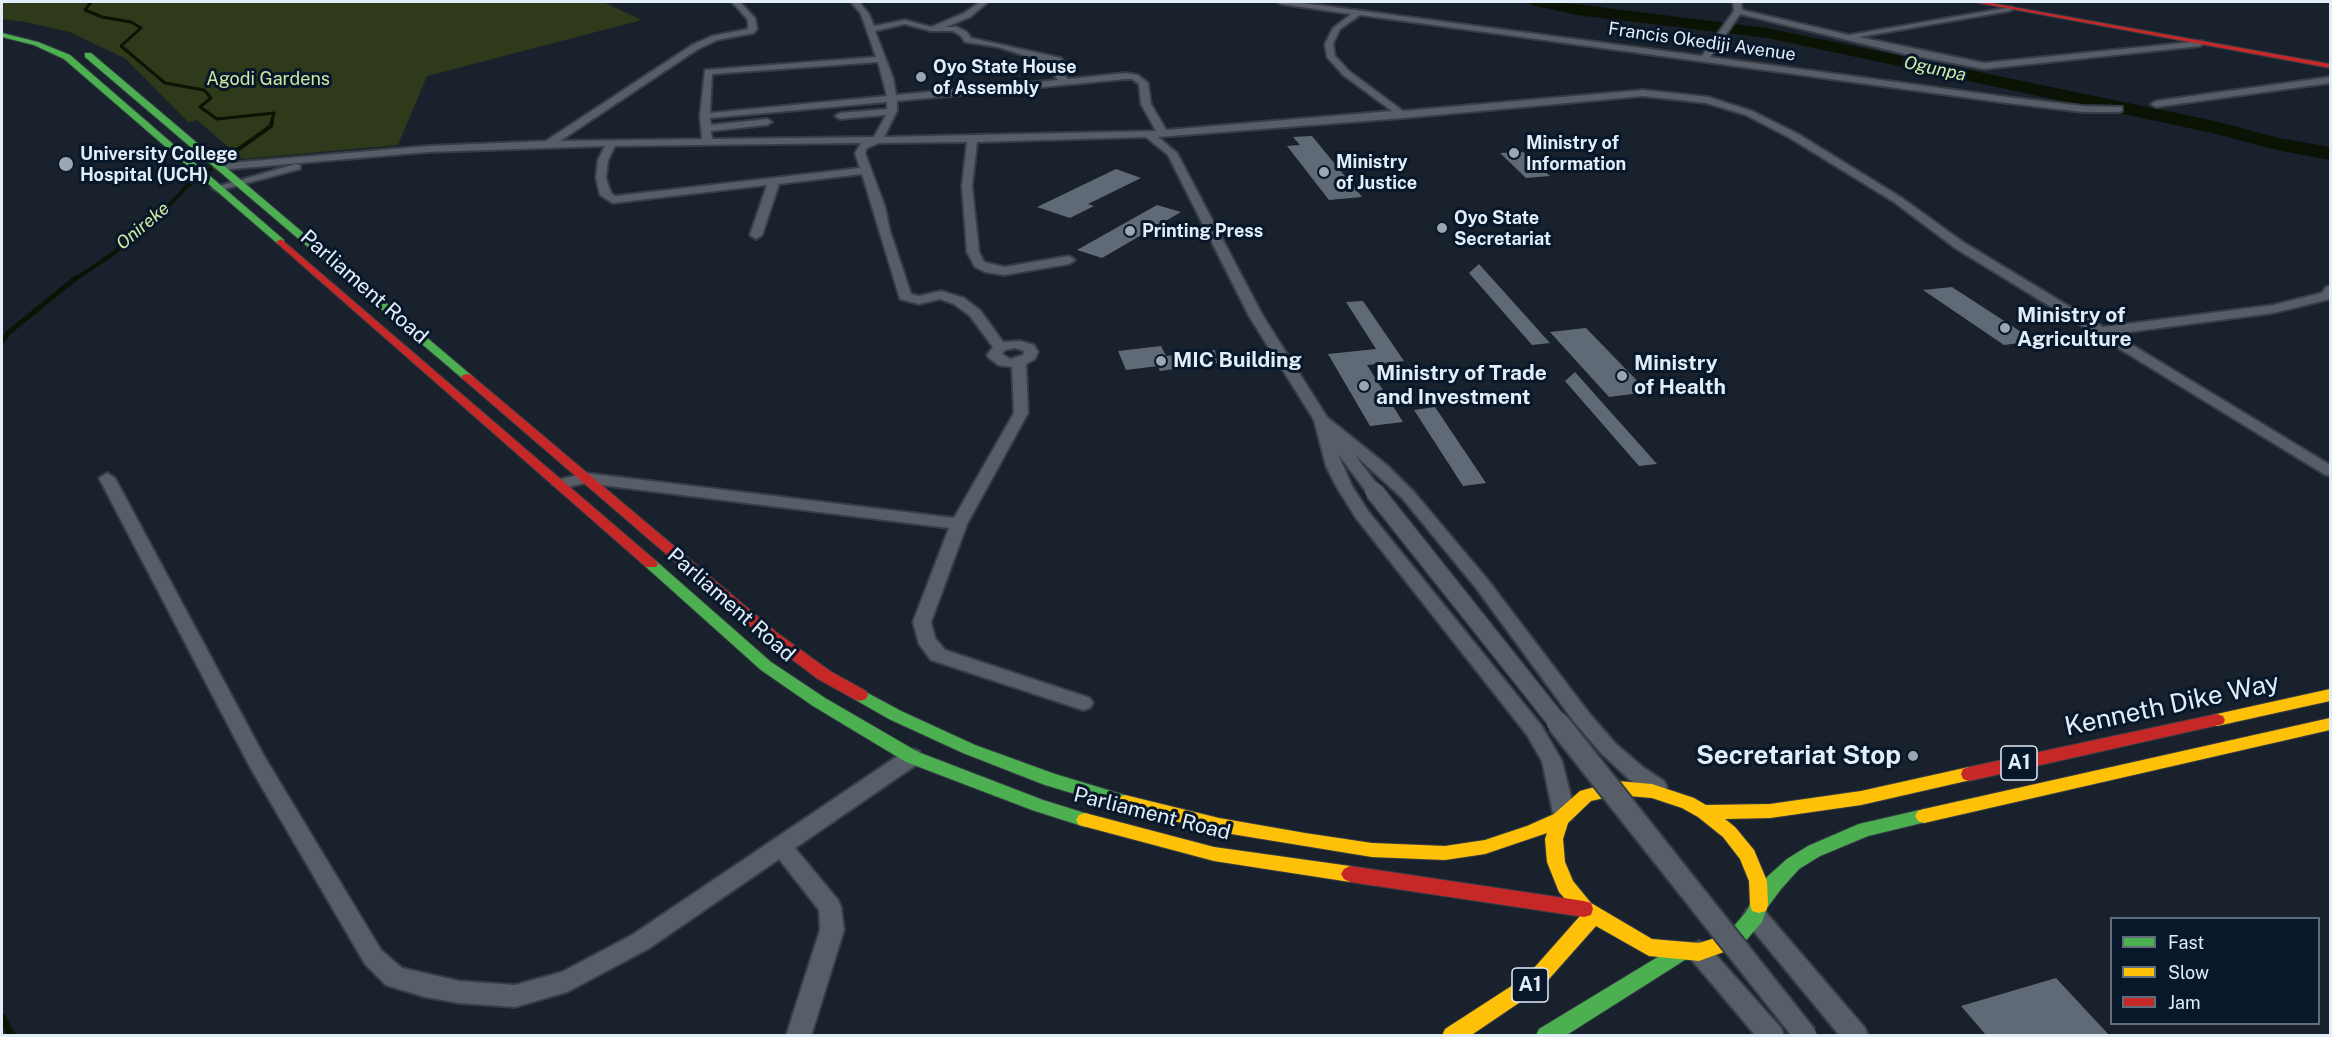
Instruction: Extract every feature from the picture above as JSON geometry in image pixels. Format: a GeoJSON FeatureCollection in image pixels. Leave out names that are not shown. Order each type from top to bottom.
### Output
{"type":"FeatureCollection","features":[{"type":"Feature","properties":{"kind":"main road"},"geometry":{"type":"LineString","coordinates":[[1977,2],[2331,66]]}},
{"type":"Feature","properties":{"kind":"main road","name":"Parliament Road"},"geometry":{"type":"LineString","coordinates":[[2,27],[39,34],[75,47],[96,61],[771,636],[824,675],[895,715],[969,749],[1051,780],[1137,806],[1219,825],[1317,842],[1406,853],[1445,853],[1485,847],[1532,832],[1562,816]]}},
{"type":"Feature","properties":{"kind":"main road","name":"Parliament Road"},"geometry":{"type":"LineString","coordinates":[[2,35],[36,43],[67,57],[560,484],[766,666],[819,702],[912,757],[1038,805],[1120,831],[1214,854],[1589,912]]}},
{"type":"Feature","properties":{"kind":"main road","name":"Kenneth Dike Way"},"geometry":{"type":"LineString","coordinates":[[1704,812],[1770,811],[1862,798],[2331,695]]}},
{"type":"Feature","properties":{"kind":"main road","name":"A1"},"geometry":{"type":"LineString","coordinates":[[1757,911],[1774,883],[1793,864],[1814,850],[1865,829],[2331,724]]}},
{"type":"Feature","properties":{"kind":"main road"},"geometry":{"type":"LineString","coordinates":[[1617,788],[1652,791],[1688,803],[1704,812],[1729,832],[1748,855],[1758,880],[1757,911],[1734,940],[1690,952],[1649,946],[1589,912],[1566,886],[1556,862],[1554,839],[1562,816],[1586,796],[1617,788]]}},
{"type":"Feature","properties":{"kind":"main road","name":"A1"},"geometry":{"type":"LineString","coordinates":[[1452,1035],[1534,982],[1589,912]]}},
{"type":"Feature","properties":{"kind":"main road","name":"A1"},"geometry":{"type":"LineString","coordinates":[[1546,1035],[1690,952]]}},
{"type":"Feature","properties":{"kind":"street"},"geometry":{"type":"LineString","coordinates":[[549,144],[695,47],[715,38],[753,29],[752,20],[736,2]]}},
{"type":"Feature","properties":{"kind":"street"},"geometry":{"type":"LineString","coordinates":[[855,2],[865,14],[888,78],[892,99],[892,111],[877,140],[862,146],[860,153],[904,296],[919,300],[941,295],[960,301],[975,313],[1000,347],[994,355],[997,359],[1003,362],[1019,362],[1021,413],[959,524],[922,622],[927,639],[938,654],[1083,703]]}},
{"type":"Feature","properties":{"kind":"street","name":"Francis Okediji Avenue"},"geometry":{"type":"LineString","coordinates":[[1281,2],[2029,103],[2119,110]]}},
{"type":"Feature","properties":{"kind":"street"},"geometry":{"type":"LineString","coordinates":[[931,29],[967,15],[989,3]]}},
{"type":"Feature","properties":{"kind":"street"},"geometry":{"type":"LineString","coordinates":[[1704,59],[1729,24],[1737,6],[1847,37],[1984,66],[2200,43]]}},
{"type":"Feature","properties":{"kind":"street"},"geometry":{"type":"LineString","coordinates":[[1847,37],[2009,9]]}},
{"type":"Feature","properties":{"kind":"street"},"geometry":{"type":"LineString","coordinates":[[1358,13],[1337,28],[1329,44],[1331,57],[1346,73],[1403,115]]}},
{"type":"Feature","properties":{"kind":"street"},"geometry":{"type":"LineString","coordinates":[[869,30],[905,22],[931,29],[954,29],[964,33],[968,40],[999,45],[1038,57],[1058,60],[1062,64],[1053,69],[1066,82]]}},
{"type":"Feature","properties":{"kind":"street"},"geometry":{"type":"LineString","coordinates":[[707,143],[708,128],[705,116],[708,72],[880,59]]}},
{"type":"Feature","properties":{"kind":"street"},"geometry":{"type":"LineString","coordinates":[[705,116],[1126,76],[1140,80],[1143,83],[1146,104],[1168,134],[1172,153],[1256,316],[1321,420],[1374,491],[1806,1035]]}},
{"type":"Feature","properties":{"kind":"street"},"geometry":{"type":"LineString","coordinates":[[2156,104],[2331,80]]}},
{"type":"Feature","properties":{"kind":"street"},"geometry":{"type":"LineString","coordinates":[[217,165],[428,149],[549,144],[972,139],[1168,134],[1643,93],[1685,96],[1730,106],[1794,136],[1898,200],[1959,245],[2331,471]]}},
{"type":"Feature","properties":{"kind":"street"},"geometry":{"type":"LineString","coordinates":[[826,117],[892,111]]}},
{"type":"Feature","properties":{"kind":"street"},"geometry":{"type":"LineString","coordinates":[[708,128],[783,121]]}},
{"type":"Feature","properties":{"kind":"street"},"geometry":{"type":"LineString","coordinates":[[1149,134],[1172,153]]}},
{"type":"Feature","properties":{"kind":"street"},"geometry":{"type":"LineString","coordinates":[[972,139],[967,186],[973,252],[979,264],[989,269],[1004,271],[1069,261]]}},
{"type":"Feature","properties":{"kind":"street"},"geometry":{"type":"LineString","coordinates":[[611,144],[603,160],[601,178],[606,195],[613,200],[866,170]]}},
{"type":"Feature","properties":{"kind":"street"},"geometry":{"type":"LineString","coordinates":[[217,188],[344,156]]}},
{"type":"Feature","properties":{"kind":"street"},"geometry":{"type":"LineString","coordinates":[[756,235],[774,181]]}},
{"type":"Feature","properties":{"kind":"street"},"geometry":{"type":"LineString","coordinates":[[2104,331],[2295,305],[2327,296],[2331,290]]}},
{"type":"Feature","properties":{"kind":"street"},"geometry":{"type":"LineString","coordinates":[[1321,420],[1382,469],[1414,502],[1482,584],[1582,718],[1610,749],[1637,774],[1688,803]]}},
{"type":"Feature","properties":{"kind":"street"},"geometry":{"type":"LineString","coordinates":[[1321,420],[1334,466],[1362,514],[1534,730],[1552,761],[1562,816]]}},
{"type":"Feature","properties":{"kind":"street"},"geometry":{"type":"LineString","coordinates":[[107,478],[257,761],[373,957],[395,977],[425,986],[459,992],[515,996],[567,981],[640,942],[912,757]]}},
{"type":"Feature","properties":{"kind":"street"},"geometry":{"type":"LineString","coordinates":[[560,484],[585,478],[959,524]]}},
{"type":"Feature","properties":{"kind":"street"},"geometry":{"type":"LineString","coordinates":[[781,846],[830,907],[832,930],[798,1035]]}},
{"type":"Feature","properties":{"kind":"street"},"geometry":{"type":"LineString","coordinates":[[1757,911],[1856,1035]]}},
{"type":"Feature","properties":{"kind":"street"},"geometry":{"type":"LineString","coordinates":[[1690,952],[1772,1035]]}},
{"type":"Feature","properties":{"kind":"green space","name":"Agodi Gardens"},"geometry":{"type":"Polygon","coordinates":[[[2,2],[603,2],[642,20],[427,76],[398,145],[242,159],[197,120],[188,122],[126,59],[70,32],[2,19],[2,2]]]}},
{"type":"Feature","properties":{"kind":"building","name":"Ministry of Justice"},"geometry":{"type":"Polygon","coordinates":[[[1312,136],[1362,197],[1329,200],[1287,146],[1300,145],[1293,137],[1312,136]]]}},
{"type":"Feature","properties":{"kind":"building"},"geometry":{"type":"Polygon","coordinates":[[[1523,152],[1550,176],[1526,178],[1500,153],[1523,152]]]}},
{"type":"Feature","properties":{"kind":"building"},"geometry":{"type":"Polygon","coordinates":[[[1116,169],[1141,178],[1088,204],[1094,206],[1070,218],[1037,207],[1116,169]]]}},
{"type":"Feature","properties":{"kind":"building","name":"Printing Press"},"geometry":{"type":"Polygon","coordinates":[[[1157,205],[1181,212],[1102,258],[1077,250],[1157,205]]]}},
{"type":"Feature","properties":{"kind":"building"},"geometry":{"type":"Polygon","coordinates":[[[1479,264],[1550,343],[1532,345],[1469,273],[1479,264]]]}},
{"type":"Feature","properties":{"kind":"building"},"geometry":{"type":"Polygon","coordinates":[[[1952,287],[2035,341],[2004,345],[1923,290],[1952,287]]]}},
{"type":"Feature","properties":{"kind":"building","name":"Ministry of Trade and Investment"},"geometry":{"type":"Polygon","coordinates":[[[1363,301],[1404,361],[1367,365],[1403,422],[1370,426],[1328,354],[1376,349],[1346,302],[1363,301]]]}},
{"type":"Feature","properties":{"kind":"building"},"geometry":{"type":"Polygon","coordinates":[[[1586,328],[1648,392],[1609,397],[1550,332],[1586,328]]]}},
{"type":"Feature","properties":{"kind":"building","name":"MIC Building"},"geometry":{"type":"Polygon","coordinates":[[[1161,346],[1166,356],[1215,350],[1217,363],[1160,371],[1158,366],[1126,370],[1118,351],[1161,346]]]}},
{"type":"Feature","properties":{"kind":"building"},"geometry":{"type":"Polygon","coordinates":[[[1575,372],[1657,464],[1639,466],[1565,381],[1575,372]]]}},
{"type":"Feature","properties":{"kind":"building"},"geometry":{"type":"Polygon","coordinates":[[[1435,407],[1486,483],[1463,486],[1414,410],[1435,407]]]}},
{"type":"Feature","properties":{"kind":"building"},"geometry":{"type":"Polygon","coordinates":[[[2056,978],[2109,1035],[1986,1035],[1961,1006],[2056,978]]]}},
{"type":"Feature","properties":{"kind":"waterway","name":"Onireke"},"geometry":{"type":"LineString","coordinates":[[91,2],[85,10],[102,17],[131,22],[141,28],[121,46],[165,83],[204,90],[211,98],[200,107],[217,119],[274,113],[271,124]]}},
{"type":"Feature","properties":{"kind":"waterway","name":"Ogunpa"},"geometry":{"type":"LineString","coordinates":[[1537,2],[1577,10],[1767,33],[2215,127],[2277,144],[2330,154]]}},
{"type":"Feature","properties":{"kind":"waterway","name":"Onireke"},"geometry":{"type":"LineString","coordinates":[[74,280],[114,253],[163,212],[187,186],[271,126],[272,122]]}},
{"type":"Feature","properties":{"kind":"waterway","name":"Onireke"},"geometry":{"type":"LineString","coordinates":[[2,342],[8,333],[76,278]]}},
{"type":"Feature","properties":{"kind":"waterway"},"geometry":{"type":"LineString","coordinates":[[2,1018],[12,1036]]}},
{"type":"Feature","properties":{"kind":"traffic: fast"},"geometry":{"type":"LineString","coordinates":[[2,35],[36,43],[67,57],[281,242]]}},
{"type":"Feature","properties":{"kind":"traffic: fast"},"geometry":{"type":"LineString","coordinates":[[88,55],[467,377]]}},
{"type":"Feature","properties":{"kind":"traffic: fast"},"geometry":{"type":"LineString","coordinates":[[651,564],[766,666],[819,702],[912,757],[1038,805],[1085,820]]}},
{"type":"Feature","properties":{"kind":"traffic: fast"},"geometry":{"type":"LineString","coordinates":[[860,695],[895,715],[969,749],[1051,780],[1125,802]]}},
{"type":"Feature","properties":{"kind":"traffic: fast"},"geometry":{"type":"LineString","coordinates":[[1725,943],[1734,940],[1755,916],[1759,905],[1774,883],[1793,864],[1814,851],[1865,829],[1924,816]]}},
{"type":"Feature","properties":{"kind":"traffic: fast"},"geometry":{"type":"LineString","coordinates":[[1546,1036],[1681,952]]}},
{"type":"Feature","properties":{"kind":"traffic: slow"},"geometry":{"type":"LineString","coordinates":[[2217,720],[2330,695]]}},
{"type":"Feature","properties":{"kind":"traffic: slow"},"geometry":{"type":"LineString","coordinates":[[1924,816],[2330,724]]}},
{"type":"Feature","properties":{"kind":"traffic: slow"},"geometry":{"type":"LineString","coordinates":[[1704,812],[1770,811],[1861,798],[1969,774]]}},
{"type":"Feature","properties":{"kind":"traffic: slow"},"geometry":{"type":"LineString","coordinates":[[1725,943],[1699,952],[1649,947],[1584,909],[1566,886],[1556,862],[1554,839],[1560,819],[1586,796],[1617,788],[1652,791],[1688,803],[1704,812],[1729,832],[1748,855],[1758,881],[1759,905]]}},
{"type":"Feature","properties":{"kind":"traffic: slow"},"geometry":{"type":"LineString","coordinates":[[1125,802],[1219,825],[1305,840],[1372,850],[1445,853],[1485,847],[1532,832],[1560,819]]}},
{"type":"Feature","properties":{"kind":"traffic: slow"},"geometry":{"type":"LineString","coordinates":[[1085,820],[1214,854],[1350,874]]}},
{"type":"Feature","properties":{"kind":"traffic: slow"},"geometry":{"type":"LineString","coordinates":[[1452,1036],[1534,982],[1593,915]]}},
{"type":"Feature","properties":{"kind":"traffic: jam"},"geometry":{"type":"LineString","coordinates":[[1977,2],[2330,66]]}},
{"type":"Feature","properties":{"kind":"traffic: jam"},"geometry":{"type":"LineString","coordinates":[[281,242],[651,564]]}},
{"type":"Feature","properties":{"kind":"traffic: jam"},"geometry":{"type":"LineString","coordinates":[[467,377],[771,636],[824,675],[860,695]]}},
{"type":"Feature","properties":{"kind":"traffic: jam"},"geometry":{"type":"LineString","coordinates":[[1969,774],[2217,720]]}},
{"type":"Feature","properties":{"kind":"traffic: jam"},"geometry":{"type":"LineString","coordinates":[[1350,874],[1584,909]]}},
{"type":"Feature","properties":{"kind":"place","name":"Oyo State House of Assembly"},"geometry":{"type":"Point","coordinates":[921,77]}},
{"type":"Feature","properties":{"kind":"place","name":"Ministry of Information"},"geometry":{"type":"Point","coordinates":[1514,153]}},
{"type":"Feature","properties":{"kind":"place","name":"University College Hospital (UCH)"},"geometry":{"type":"Point","coordinates":[66,164]}},
{"type":"Feature","properties":{"kind":"place","name":"Ministry of Justice"},"geometry":{"type":"Point","coordinates":[1324,172]}},
{"type":"Feature","properties":{"kind":"place","name":"Oyo State Secretariat"},"geometry":{"type":"Point","coordinates":[1442,228]}},
{"type":"Feature","properties":{"kind":"place","name":"Printing Press"},"geometry":{"type":"Point","coordinates":[1130,231]}},
{"type":"Feature","properties":{"kind":"place","name":"Ministry of Agriculture"},"geometry":{"type":"Point","coordinates":[2005,328]}},
{"type":"Feature","properties":{"kind":"place","name":"MIC Building"},"geometry":{"type":"Point","coordinates":[1161,361]}},
{"type":"Feature","properties":{"kind":"place","name":"Ministry of Health"},"geometry":{"type":"Point","coordinates":[1622,376]}},
{"type":"Feature","properties":{"kind":"place","name":"Ministry of Trade and Investment"},"geometry":{"type":"Point","coordinates":[1364,386]}},
{"type":"Feature","properties":{"kind":"place","name":"Secretariat Stop"},"geometry":{"type":"Point","coordinates":[1913,756]}}]}
